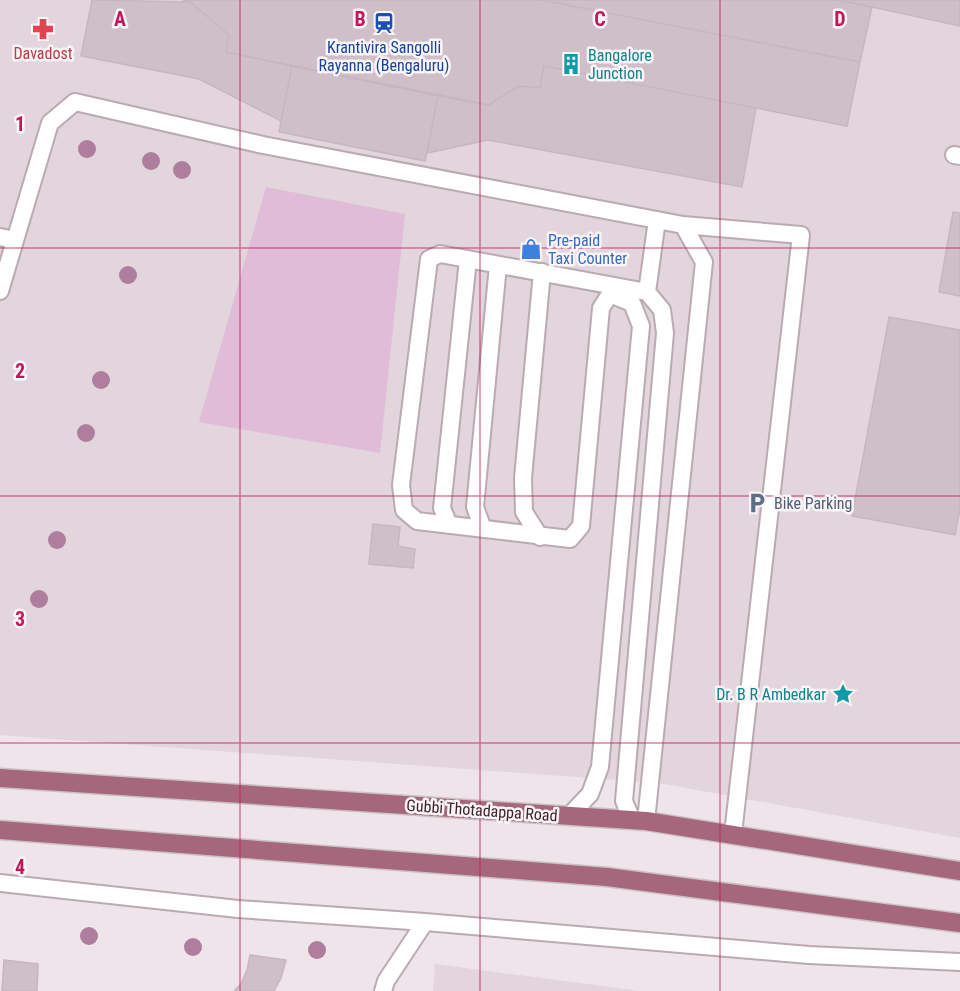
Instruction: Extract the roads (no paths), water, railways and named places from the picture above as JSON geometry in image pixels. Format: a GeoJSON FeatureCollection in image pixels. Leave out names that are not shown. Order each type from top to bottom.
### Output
{"type":"FeatureCollection","features":[{"type":"Feature","properties":{"kind":"main road","name":"Gubbi Thotadappa Road"},"geometry":{"type":"LineString","coordinates":[[0,778],[639,821],[960,871]]}},
{"type":"Feature","properties":{"kind":"main road"},"geometry":{"type":"LineString","coordinates":[[0,830],[607,877],[960,923]]}},
{"type":"Feature","properties":{"kind":"lane"},"geometry":{"type":"LineString","coordinates":[[0,291],[8,238],[50,123],[75,102],[263,145],[683,225],[801,236],[733,834]]}},
{"type":"Feature","properties":{"kind":"lane"},"geometry":{"type":"LineString","coordinates":[[647,292],[657,220]]}},
{"type":"Feature","properties":{"kind":"lane"},"geometry":{"type":"LineString","coordinates":[[639,821],[704,262],[683,225]]}},
{"type":"Feature","properties":{"kind":"lane"},"geometry":{"type":"LineString","coordinates":[[569,816],[590,794],[600,767],[640,326],[632,303],[610,294],[601,309],[581,526],[570,539],[417,521],[404,510],[401,485],[429,259],[440,254],[647,292],[662,310],[664,333],[624,801],[639,821]]}},
{"type":"Feature","properties":{"kind":"lane"},"geometry":{"type":"LineString","coordinates":[[449,525],[442,508],[468,259]]}},
{"type":"Feature","properties":{"kind":"lane"},"geometry":{"type":"LineString","coordinates":[[483,529],[475,507],[498,265]]}},
{"type":"Feature","properties":{"kind":"lane"},"geometry":{"type":"LineString","coordinates":[[540,537],[524,512],[522,478],[542,272]]}},
{"type":"Feature","properties":{"kind":"lane"},"geometry":{"type":"LineString","coordinates":[[0,883],[238,909],[425,922],[809,955],[960,962]]}},
{"type":"Feature","properties":{"kind":"lane"},"geometry":{"type":"LineString","coordinates":[[383,991],[386,981],[425,922]]}},
{"type":"Feature","properties":{"kind":"place","name":"Krantivira Sangolli Rayanna (Bengaluru)"},"geometry":{"type":"Point","coordinates":[384,23]}},
{"type":"Feature","properties":{"kind":"place","name":"Davadost"},"geometry":{"type":"Point","coordinates":[43,29]}},
{"type":"Feature","properties":{"kind":"place","name":"Bangalore Junction"},"geometry":{"type":"Point","coordinates":[571,64]}},
{"type":"Feature","properties":{"kind":"place","name":"Pre-paid Taxi Counter"},"geometry":{"type":"Point","coordinates":[531,249]}},
{"type":"Feature","properties":{"kind":"place","name":"Bike Parking"},"geometry":{"type":"Point","coordinates":[757,503]}},
{"type":"Feature","properties":{"kind":"place","name":"Dr. B R Ambedkar"},"geometry":{"type":"Point","coordinates":[843,694]}}]}
